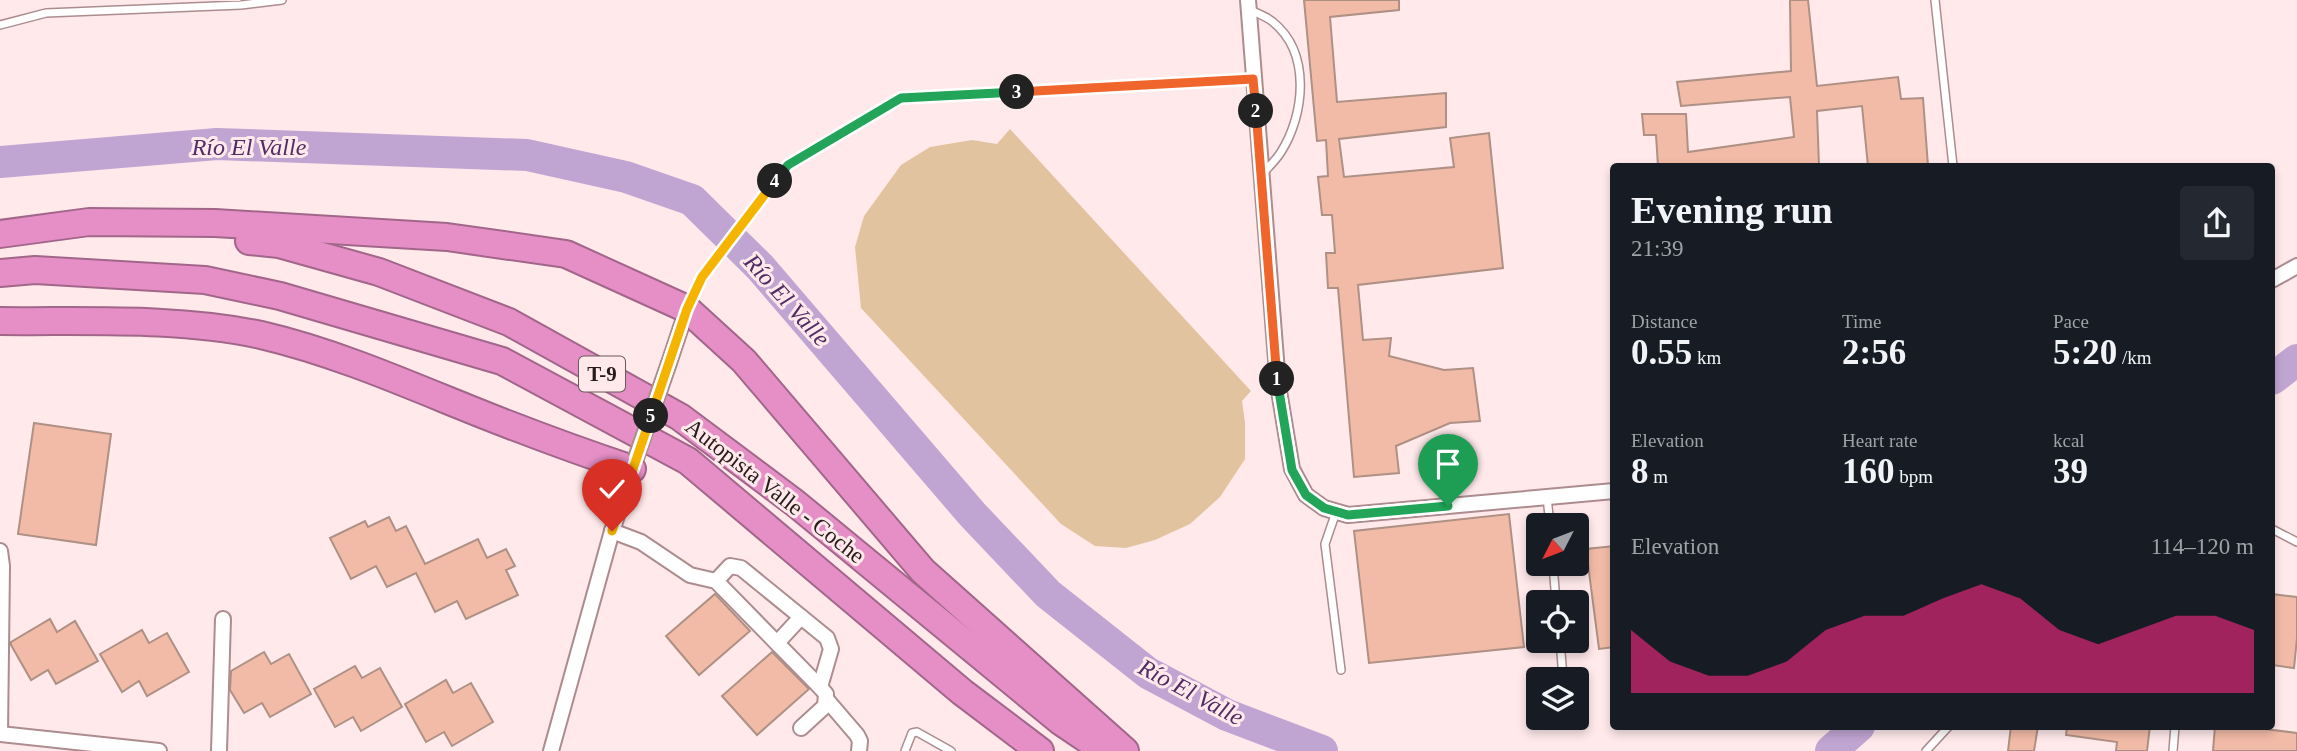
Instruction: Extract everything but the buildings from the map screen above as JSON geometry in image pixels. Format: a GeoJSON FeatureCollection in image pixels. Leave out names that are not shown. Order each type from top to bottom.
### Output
{"type":"FeatureCollection","features":[{"type":"Feature","properties":{"kind":"highway","name":"T-9"},"geometry":{"type":"LineString","coordinates":[[0,234],[89,222],[215,223],[447,237],[566,254],[687,309]]}},
{"type":"Feature","properties":{"kind":"highway","name":"Autopista Valle - Coche"},"geometry":{"type":"LineString","coordinates":[[0,234],[177,233],[279,244],[379,272],[509,322],[680,417],[795,503],[1060,721],[1105,751]]}},
{"type":"Feature","properties":{"kind":"highway","name":"Autopista Valle - Coche"},"geometry":{"type":"LineString","coordinates":[[0,273],[35,270],[205,280],[280,296],[502,361],[688,461],[962,692],[1040,751]]}},
{"type":"Feature","properties":{"kind":"highway"},"geometry":{"type":"LineString","coordinates":[[687,309],[744,361],[923,571],[1125,751]]}},
{"type":"Feature","properties":{"kind":"highway"},"geometry":{"type":"LineString","coordinates":[[0,321],[125,322],[221,328],[261,335],[362,365],[448,401],[634,464]]}},
{"type":"Feature","properties":{"kind":"street"},"geometry":{"type":"LineString","coordinates":[[1248,5],[1278,385],[1292,470],[1306,495],[1324,508],[1348,515],[1610,491]]}},
{"type":"Feature","properties":{"kind":"street"},"geometry":{"type":"LineString","coordinates":[[2275,278],[2297,266]]}},
{"type":"Feature","properties":{"kind":"street"},"geometry":{"type":"LineString","coordinates":[[551,751],[612,531],[687,309]]}},
{"type":"Feature","properties":{"kind":"street"},"geometry":{"type":"LineString","coordinates":[[612,531],[641,542],[690,575],[716,581],[823,693],[857,735],[860,741],[859,751]]}},
{"type":"Feature","properties":{"kind":"street"},"geometry":{"type":"LineString","coordinates":[[0,551],[0,734],[159,751]]}},
{"type":"Feature","properties":{"kind":"street"},"geometry":{"type":"LineString","coordinates":[[716,581],[730,566],[741,568],[831,643],[823,693],[825,706],[802,728]]}},
{"type":"Feature","properties":{"kind":"street"},"geometry":{"type":"LineString","coordinates":[[777,643],[801,617]]}},
{"type":"Feature","properties":{"kind":"street"},"geometry":{"type":"LineString","coordinates":[[219,751],[223,619]]}},
{"type":"Feature","properties":{"kind":"lane"},"geometry":{"type":"LineString","coordinates":[[0,25],[46,13],[241,5],[282,0]]}},
{"type":"Feature","properties":{"kind":"lane"},"geometry":{"type":"LineString","coordinates":[[1935,0],[1952,163]]}},
{"type":"Feature","properties":{"kind":"lane"},"geometry":{"type":"LineString","coordinates":[[1248,5],[1272,21],[1293,44],[1300,70],[1296,117],[1281,152],[1261,177]]}},
{"type":"Feature","properties":{"kind":"lane"},"geometry":{"type":"LineString","coordinates":[[687,309],[702,277],[788,165],[901,98],[1253,79]]}},
{"type":"Feature","properties":{"kind":"lane"},"geometry":{"type":"LineString","coordinates":[[1547,497],[1549,513]]}},
{"type":"Feature","properties":{"kind":"lane"},"geometry":{"type":"LineString","coordinates":[[1336,512],[1325,544],[1341,670]]}},
{"type":"Feature","properties":{"kind":"lane"},"geometry":{"type":"LineString","coordinates":[[2275,531],[2297,542]]}},
{"type":"Feature","properties":{"kind":"lane"},"geometry":{"type":"LineString","coordinates":[[1926,751],[1945,730]]}},
{"type":"Feature","properties":{"kind":"lane"},"geometry":{"type":"LineString","coordinates":[[2173,751],[2175,730]]}},
{"type":"Feature","properties":{"kind":"lane"},"geometry":{"type":"LineString","coordinates":[[905,751],[912,733],[917,732],[951,751]]}},
{"type":"Feature","properties":{"kind":"shaded area"},"geometry":{"type":"Polygon","coordinates":[[[1010,129],[1251,391],[1242,401],[1245,459],[1220,497],[1190,524],[1155,540],[1126,548],[1095,546],[1061,524],[861,308],[855,247],[864,216],[901,165],[930,147],[972,140],[997,144],[1010,129]]]}},
{"type":"Feature","properties":{"kind":"waterway","name":"Río El Valle"},"geometry":{"type":"LineString","coordinates":[[0,162],[217,144],[527,155],[626,177],[692,200],[760,267],[972,514],[1048,594],[1148,673],[1227,715],[1322,751]]}},
{"type":"Feature","properties":{"kind":"waterway","name":"Río El Valle"},"geometry":{"type":"LineString","coordinates":[[2275,377],[2297,360]]}},
{"type":"Feature","properties":{"kind":"waterway","name":"Río El Valle"},"geometry":{"type":"LineString","coordinates":[[1831,751],[1855,730]]}},
{"type":"Feature","properties":{"kind":"route"},"geometry":{"type":"LineString","coordinates":[[612,531],[687,309],[702,277],[788,165],[901,98],[1253,79],[1278,385],[1292,470],[1306,495],[1324,508],[1348,515],[1448,506]]}}]}
